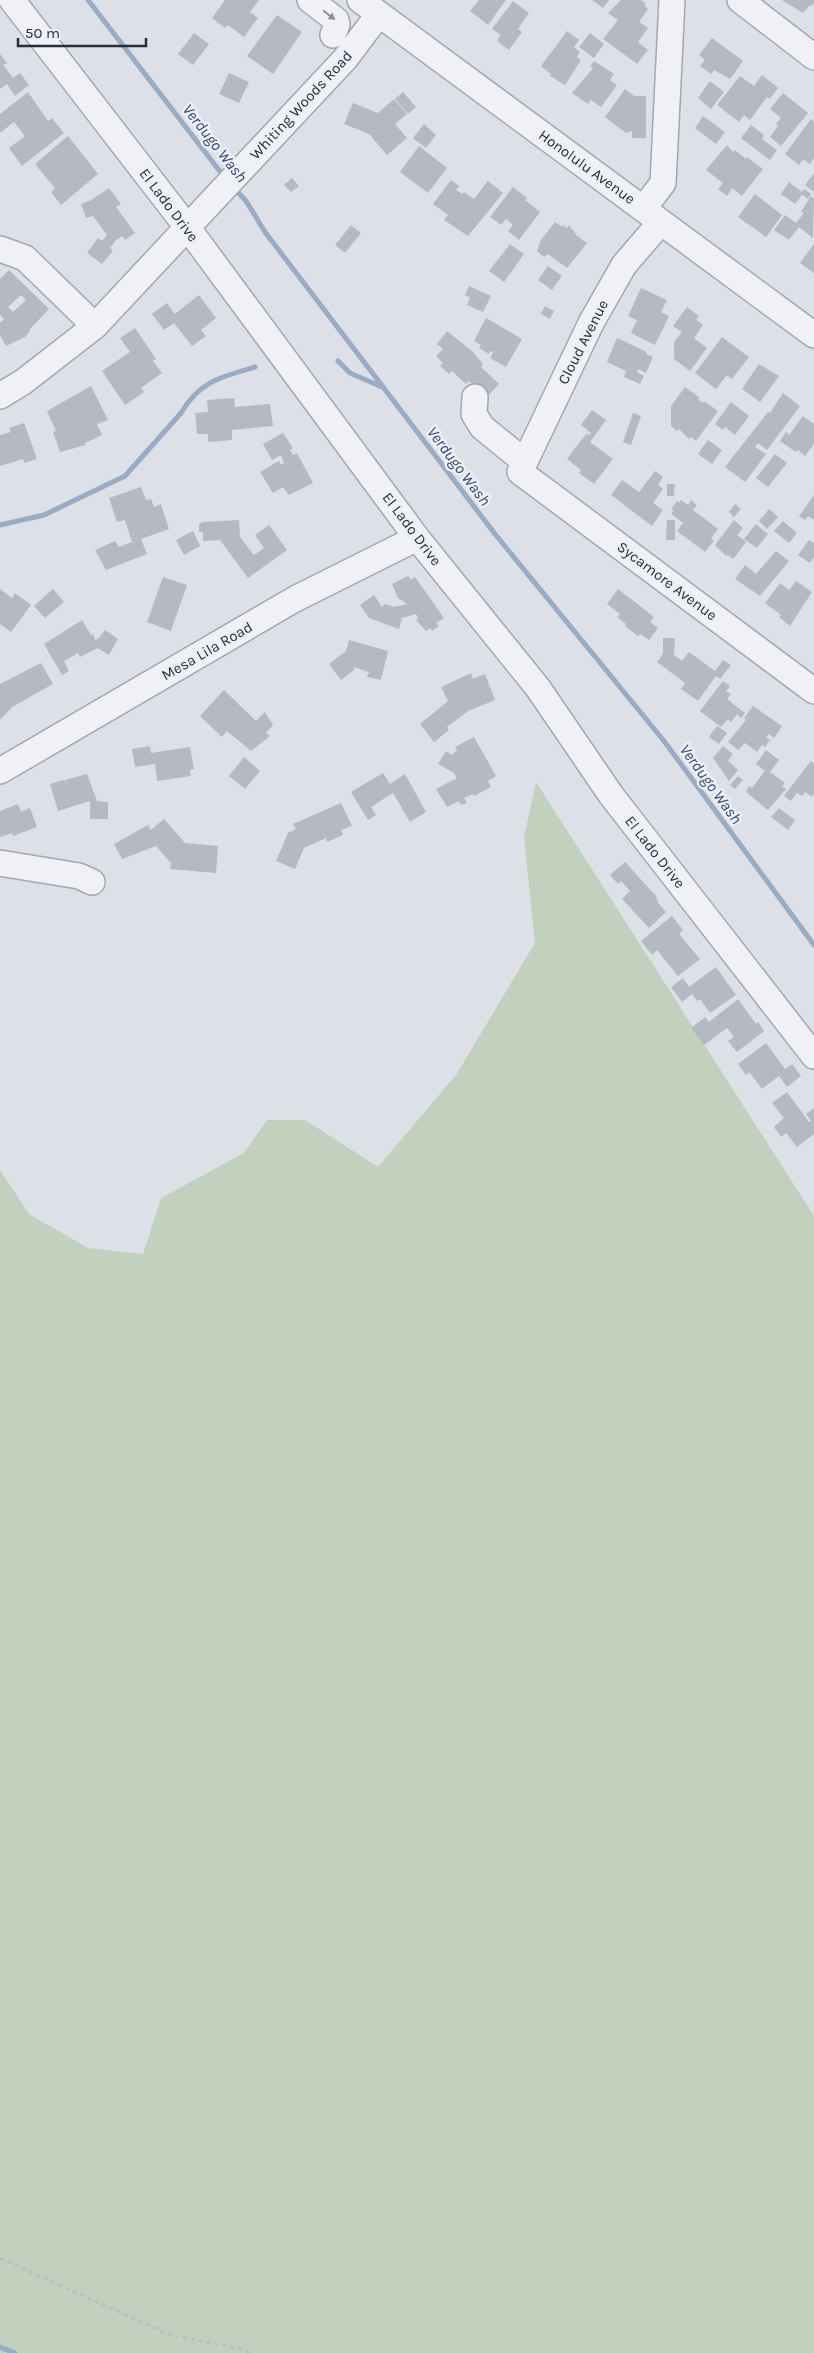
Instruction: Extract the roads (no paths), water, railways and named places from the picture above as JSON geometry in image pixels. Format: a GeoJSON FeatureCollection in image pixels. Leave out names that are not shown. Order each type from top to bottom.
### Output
{"type":"FeatureCollection","features":[{"type":"Feature","properties":{"kind":"street","name":"El Lado Drive"},"geometry":{"type":"LineString","coordinates":[[12,0],[187,227],[418,538],[538,688],[611,795],[814,1056]]}},
{"type":"Feature","properties":{"kind":"street"},"geometry":{"type":"LineString","coordinates":[[310,0],[336,20],[337,24],[332,35]]}},
{"type":"Feature","properties":{"kind":"street","name":"Cloud Avenue"},"geometry":{"type":"LineString","coordinates":[[523,467],[600,306],[652,215],[662,183],[672,0]]}},
{"type":"Feature","properties":{"kind":"street"},"geometry":{"type":"LineString","coordinates":[[740,0],[814,57]]}},
{"type":"Feature","properties":{"kind":"street","name":"Whiting Woods Road"},"geometry":{"type":"LineString","coordinates":[[0,396],[23,382],[95,326],[345,59],[369,7]]}},
{"type":"Feature","properties":{"kind":"street","name":"Honolulu Avenue"},"geometry":{"type":"LineString","coordinates":[[369,7],[814,335]]}},
{"type":"Feature","properties":{"kind":"street"},"geometry":{"type":"LineString","coordinates":[[0,249],[25,258],[95,326]]}},
{"type":"Feature","properties":{"kind":"street","name":"Sycamore Avenue"},"geometry":{"type":"LineString","coordinates":[[475,397],[474,414],[482,427],[523,467],[814,691]]}},
{"type":"Feature","properties":{"kind":"street","name":"Mesa Lila Road"},"geometry":{"type":"LineString","coordinates":[[0,771],[295,599],[418,538]]}},
{"type":"Feature","properties":{"kind":"street"},"geometry":{"type":"LineString","coordinates":[[0,863],[78,876],[92,882]]}},
{"type":"Feature","properties":{"kind":"waterway","name":"Verdugo Wash"},"geometry":{"type":"LineString","coordinates":[[88,0],[225,178]]}},
{"type":"Feature","properties":{"kind":"waterway","name":"Verdugo Wash"},"geometry":{"type":"LineString","coordinates":[[234,188],[246,201],[265,232],[495,534],[664,741],[814,945]]}},
{"type":"Feature","properties":{"kind":"waterway"},"geometry":{"type":"LineString","coordinates":[[338,361],[350,373],[382,387]]}},
{"type":"Feature","properties":{"kind":"waterway"},"geometry":{"type":"LineString","coordinates":[[0,525],[44,515],[125,476],[181,413],[188,402],[204,387],[232,374],[255,367]]}},
{"type":"Feature","properties":{"kind":"waterway"},"geometry":{"type":"LineString","coordinates":[[0,2347],[15,2353]]}}]}
